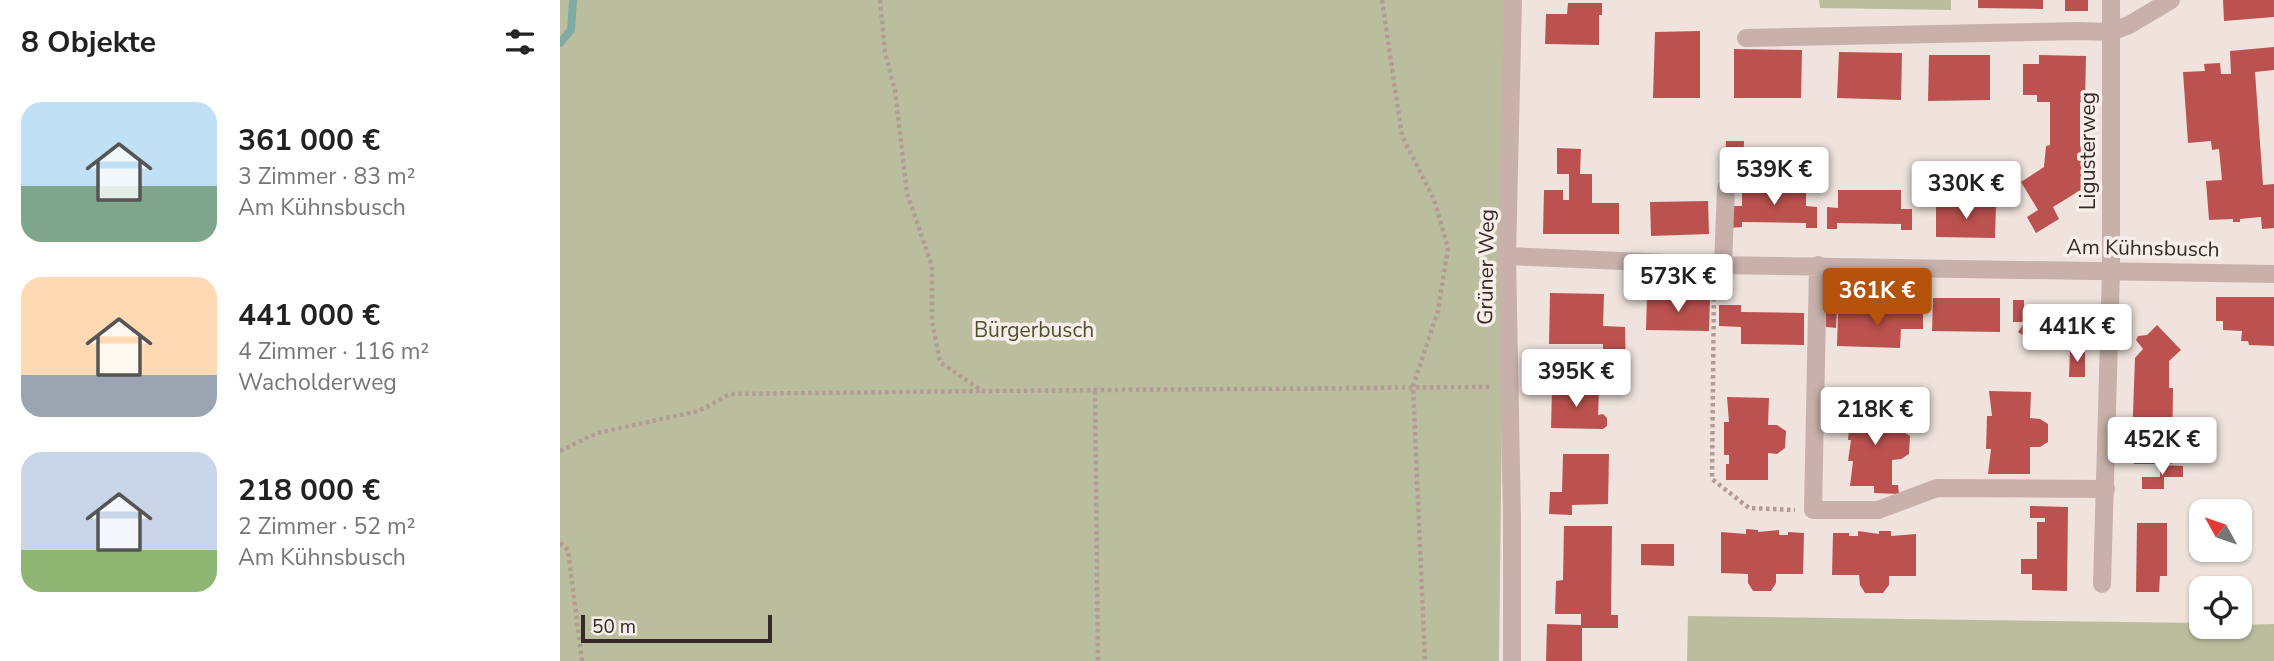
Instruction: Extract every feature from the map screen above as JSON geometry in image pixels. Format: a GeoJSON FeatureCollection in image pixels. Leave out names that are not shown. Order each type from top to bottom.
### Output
{"type":"FeatureCollection","features":[{"type":"Feature","properties":{"kind":"street","name":"Grüner Weg"},"geometry":{"type":"LineString","coordinates":[[1512,661],[1507,256],[1513,0]]}},
{"type":"Feature","properties":{"kind":"street","name":"Ligusterweg"},"geometry":{"type":"LineString","coordinates":[[2102,584],[2111,270],[2111,0]]}},
{"type":"Feature","properties":{"kind":"street"},"geometry":{"type":"LineString","coordinates":[[1746,37],[2111,32],[2129,25],[2171,0]]}},
{"type":"Feature","properties":{"kind":"street"},"geometry":{"type":"LineString","coordinates":[[1718,265],[1726,188]]}},
{"type":"Feature","properties":{"kind":"street","name":"Am Kühnsbusch"},"geometry":{"type":"LineString","coordinates":[[1507,256],[1718,265],[2274,274]]}},
{"type":"Feature","properties":{"kind":"street"},"geometry":{"type":"LineString","coordinates":[[1818,265],[1813,510],[1878,510],[1937,488],[2106,489]]}},
{"type":"Feature","properties":{"kind":"path"},"geometry":{"type":"LineString","coordinates":[[880,0],[885,52],[895,92],[906,193],[932,266],[932,321],[940,362],[982,391]]}},
{"type":"Feature","properties":{"kind":"path"},"geometry":{"type":"LineString","coordinates":[[1382,0],[1402,136],[1434,199],[1448,248],[1437,311],[1413,386],[1425,661]]}},
{"type":"Feature","properties":{"kind":"path"},"geometry":{"type":"LineString","coordinates":[[1718,265],[1712,479],[1749,508],[1813,510]]}},
{"type":"Feature","properties":{"kind":"path"},"geometry":{"type":"LineString","coordinates":[[560,451],[597,433],[699,411],[730,394],[1508,387]]}},
{"type":"Feature","properties":{"kind":"path"},"geometry":{"type":"LineString","coordinates":[[1095,391],[1098,661]]}},
{"type":"Feature","properties":{"kind":"path"},"geometry":{"type":"LineString","coordinates":[[560,543],[568,550],[582,661]]}},
{"type":"Feature","properties":{"kind":"green space","name":"Bürgerbusch"},"geometry":{"type":"Polygon","coordinates":[[[560,0],[1507,0],[1499,661],[560,661],[560,0]]]}},
{"type":"Feature","properties":{"kind":"green space"},"geometry":{"type":"Polygon","coordinates":[[[1819,0],[1951,0],[1951,10],[1820,8],[1819,0]]]}},
{"type":"Feature","properties":{"kind":"green space"},"geometry":{"type":"Polygon","coordinates":[[[1688,616],[2189,623],[2189,639],[2252,639],[2252,625],[2274,624],[2274,661],[1687,661],[1688,616]]]}},
{"type":"Feature","properties":{"kind":"building"},"geometry":{"type":"Polygon","coordinates":[[[1978,0],[2043,0],[2043,9],[1978,8],[1978,0]]]}},
{"type":"Feature","properties":{"kind":"building"},"geometry":{"type":"Polygon","coordinates":[[[2065,0],[2088,0],[2088,11],[2065,11],[2065,0]]]}},
{"type":"Feature","properties":{"kind":"building"},"geometry":{"type":"Polygon","coordinates":[[[2223,0],[2274,0],[2274,17],[2224,21],[2223,0]]]}},
{"type":"Feature","properties":{"kind":"building"},"geometry":{"type":"Polygon","coordinates":[[[1568,3],[1602,3],[1602,15],[1599,15],[1599,45],[1545,44],[1546,14],[1567,14],[1568,3]]]}},
{"type":"Feature","properties":{"kind":"building"},"geometry":{"type":"Polygon","coordinates":[[[1700,31],[1700,98],[1653,98],[1655,32],[1700,31]]]}},
{"type":"Feature","properties":{"kind":"building"},"geometry":{"type":"Polygon","coordinates":[[[2274,47],[2274,70],[2255,72],[2263,185],[2274,184],[2274,228],[2262,229],[2261,217],[2240,219],[2240,222],[2233,222],[2233,219],[2209,220],[2206,181],[2222,180],[2219,149],[2212,150],[2211,141],[2188,143],[2183,72],[2205,71],[2204,64],[2220,63],[2221,74],[2231,74],[2230,51],[2274,47]]]}},
{"type":"Feature","properties":{"kind":"building"},"geometry":{"type":"Polygon","coordinates":[[[1734,49],[1802,50],[1801,98],[1734,98],[1734,49]]]}},
{"type":"Feature","properties":{"kind":"building"},"geometry":{"type":"Polygon","coordinates":[[[1839,52],[1902,53],[1901,100],[1837,98],[1839,52]]]}},
{"type":"Feature","properties":{"kind":"building"},"geometry":{"type":"Polygon","coordinates":[[[1929,55],[1990,55],[1990,100],[1928,101],[1929,55]]]}},
{"type":"Feature","properties":{"kind":"building"},"geometry":{"type":"Polygon","coordinates":[[[2039,55],[2086,56],[2085,102],[2080,102],[2080,146],[2085,145],[2084,188],[2053,207],[2059,219],[2036,233],[2027,217],[2038,210],[2021,182],[2044,167],[2046,146],[2050,145],[2050,102],[2037,102],[2037,95],[2023,95],[2023,64],[2039,64],[2039,55]]]}},
{"type":"Feature","properties":{"kind":"building"},"geometry":{"type":"Polygon","coordinates":[[[1726,141],[1744,141],[1743,172],[1725,172],[1726,141]]]}},
{"type":"Feature","properties":{"kind":"building"},"geometry":{"type":"Polygon","coordinates":[[[1557,148],[1581,149],[1580,174],[1592,174],[1592,203],[1619,203],[1619,234],[1543,234],[1544,190],[1563,190],[1563,200],[1569,200],[1569,174],[1557,174],[1557,148]]]}},
{"type":"Feature","properties":{"kind":"building"},"geometry":{"type":"Polygon","coordinates":[[[1742,188],[1806,188],[1806,206],[1817,207],[1817,228],[1806,228],[1806,223],[1742,222],[1742,227],[1730,228],[1731,206],[1742,206],[1742,188]]]}},
{"type":"Feature","properties":{"kind":"building"},"geometry":{"type":"Polygon","coordinates":[[[1838,190],[1901,190],[1901,209],[1912,209],[1912,230],[1901,230],[1901,224],[1837,223],[1837,229],[1827,229],[1827,207],[1838,208],[1838,190]]]}},
{"type":"Feature","properties":{"kind":"building"},"geometry":{"type":"Polygon","coordinates":[[[1708,201],[1709,234],[1651,236],[1650,202],[1708,201]]]}},
{"type":"Feature","properties":{"kind":"building"},"geometry":{"type":"Polygon","coordinates":[[[1936,204],[1996,205],[1995,238],[1936,237],[1936,204]]]}},
{"type":"Feature","properties":{"kind":"building"},"geometry":{"type":"Polygon","coordinates":[[[1550,293],[1604,294],[1603,326],[1625,327],[1626,376],[1603,377],[1603,344],[1549,344],[1550,293]]]}},
{"type":"Feature","properties":{"kind":"building"},"geometry":{"type":"Polygon","coordinates":[[[1647,297],[1710,298],[1709,331],[1646,330],[1647,297]]]}},
{"type":"Feature","properties":{"kind":"building"},"geometry":{"type":"Polygon","coordinates":[[[2216,297],[2274,297],[2274,346],[2249,345],[2248,341],[2241,341],[2242,331],[2223,330],[2223,321],[2216,321],[2216,297]]]}},
{"type":"Feature","properties":{"kind":"building"},"geometry":{"type":"Polygon","coordinates":[[[1933,298],[2000,298],[2000,332],[1932,331],[1933,298]]]}},
{"type":"Feature","properties":{"kind":"building"},"geometry":{"type":"Polygon","coordinates":[[[2013,300],[2024,300],[2024,322],[2013,322],[2013,300]]]}},
{"type":"Feature","properties":{"kind":"building"},"geometry":{"type":"Polygon","coordinates":[[[1719,305],[1741,305],[1741,312],[1804,313],[1804,345],[1741,344],[1741,327],[1719,326],[1719,305]]]}},
{"type":"Feature","properties":{"kind":"building"},"geometry":{"type":"Polygon","coordinates":[[[2036,305],[2062,323],[2044,349],[2018,332],[2036,305]]]}},
{"type":"Feature","properties":{"kind":"building"},"geometry":{"type":"Polygon","coordinates":[[[1826,307],[1837,307],[1836,328],[1826,327],[1826,307]]]}},
{"type":"Feature","properties":{"kind":"building"},"geometry":{"type":"Polygon","coordinates":[[[1901,308],[1923,309],[1923,329],[1901,329],[1900,348],[1837,346],[1838,313],[1901,314],[1901,308]]]}},
{"type":"Feature","properties":{"kind":"building"},"geometry":{"type":"Polygon","coordinates":[[[2157,325],[2181,350],[2169,361],[2169,388],[2173,388],[2172,464],[2134,464],[2132,441],[2135,358],[2143,349],[2136,340],[2138,336],[2147,335],[2157,325]]]}},
{"type":"Feature","properties":{"kind":"building"},"geometry":{"type":"Polygon","coordinates":[[[2070,351],[2085,352],[2085,377],[2069,377],[2070,351]]]}},
{"type":"Feature","properties":{"kind":"building"},"geometry":{"type":"Polygon","coordinates":[[[1561,384],[1576,385],[1577,390],[1599,391],[1598,415],[1603,414],[1607,418],[1607,426],[1603,429],[1551,428],[1552,390],[1559,390],[1561,384]]]}},
{"type":"Feature","properties":{"kind":"building"},"geometry":{"type":"Polygon","coordinates":[[[1989,391],[2031,392],[2030,418],[2040,419],[2048,424],[2048,442],[2040,447],[2030,447],[2030,474],[1988,474],[1991,449],[1986,449],[1987,416],[1992,416],[1989,391]]]}},
{"type":"Feature","properties":{"kind":"building"},"geometry":{"type":"Polygon","coordinates":[[[1727,397],[1769,398],[1768,425],[1777,425],[1786,431],[1785,448],[1777,454],[1768,453],[1768,480],[1726,480],[1726,464],[1729,464],[1729,455],[1724,455],[1724,422],[1729,422],[1727,397]]]}},
{"type":"Feature","properties":{"kind":"building"},"geometry":{"type":"Polygon","coordinates":[[[1851,403],[1893,403],[1892,430],[1902,431],[1910,436],[1909,454],[1892,460],[1892,485],[1898,485],[1899,494],[1874,493],[1874,486],[1850,486],[1853,461],[1848,461],[1851,440],[1848,440],[1849,428],[1853,428],[1854,419],[1851,419],[1851,403]]]}},
{"type":"Feature","properties":{"kind":"building"},"geometry":{"type":"Polygon","coordinates":[[[1563,454],[1609,454],[1608,504],[1572,505],[1572,515],[1549,514],[1550,492],[1562,492],[1563,454]]]}},
{"type":"Feature","properties":{"kind":"building"},"geometry":{"type":"Polygon","coordinates":[[[2160,465],[2183,466],[2183,477],[2164,477],[2164,489],[2142,489],[2142,477],[2160,477],[2160,465]]]}},
{"type":"Feature","properties":{"kind":"building"},"geometry":{"type":"Polygon","coordinates":[[[2030,506],[2068,507],[2067,591],[2032,590],[2032,574],[2021,574],[2021,559],[2037,559],[2037,522],[2045,522],[2045,518],[2030,518],[2030,506]]]}},
{"type":"Feature","properties":{"kind":"building"},"geometry":{"type":"Polygon","coordinates":[[[2137,523],[2167,523],[2167,576],[2160,576],[2159,592],[2136,592],[2137,523]]]}},
{"type":"Feature","properties":{"kind":"building"},"geometry":{"type":"Polygon","coordinates":[[[1564,526],[1612,526],[1611,615],[1618,615],[1618,628],[1582,628],[1582,661],[1546,661],[1547,624],[1581,625],[1581,614],[1555,614],[1556,581],[1563,580],[1564,526]]]}},
{"type":"Feature","properties":{"kind":"building"},"geometry":{"type":"Polygon","coordinates":[[[1746,529],[1758,532],[1779,530],[1779,535],[1788,535],[1788,532],[1804,533],[1803,574],[1776,574],[1776,583],[1771,591],[1753,591],[1748,583],[1748,574],[1721,573],[1721,532],[1746,534],[1746,529]]]}},
{"type":"Feature","properties":{"kind":"building"},"geometry":{"type":"Polygon","coordinates":[[[1858,531],[1879,534],[1879,531],[1891,531],[1891,536],[1916,534],[1916,576],[1889,576],[1889,585],[1883,593],[1865,593],[1860,585],[1859,575],[1832,575],[1833,533],[1858,536],[1858,531]]]}},
{"type":"Feature","properties":{"kind":"building"},"geometry":{"type":"Polygon","coordinates":[[[1641,544],[1674,544],[1674,566],[1641,565],[1641,544]]]}},
{"type":"Feature","properties":{"kind":"waterway"},"geometry":{"type":"LineString","coordinates":[[560,43],[571,30],[573,0]]}}]}
